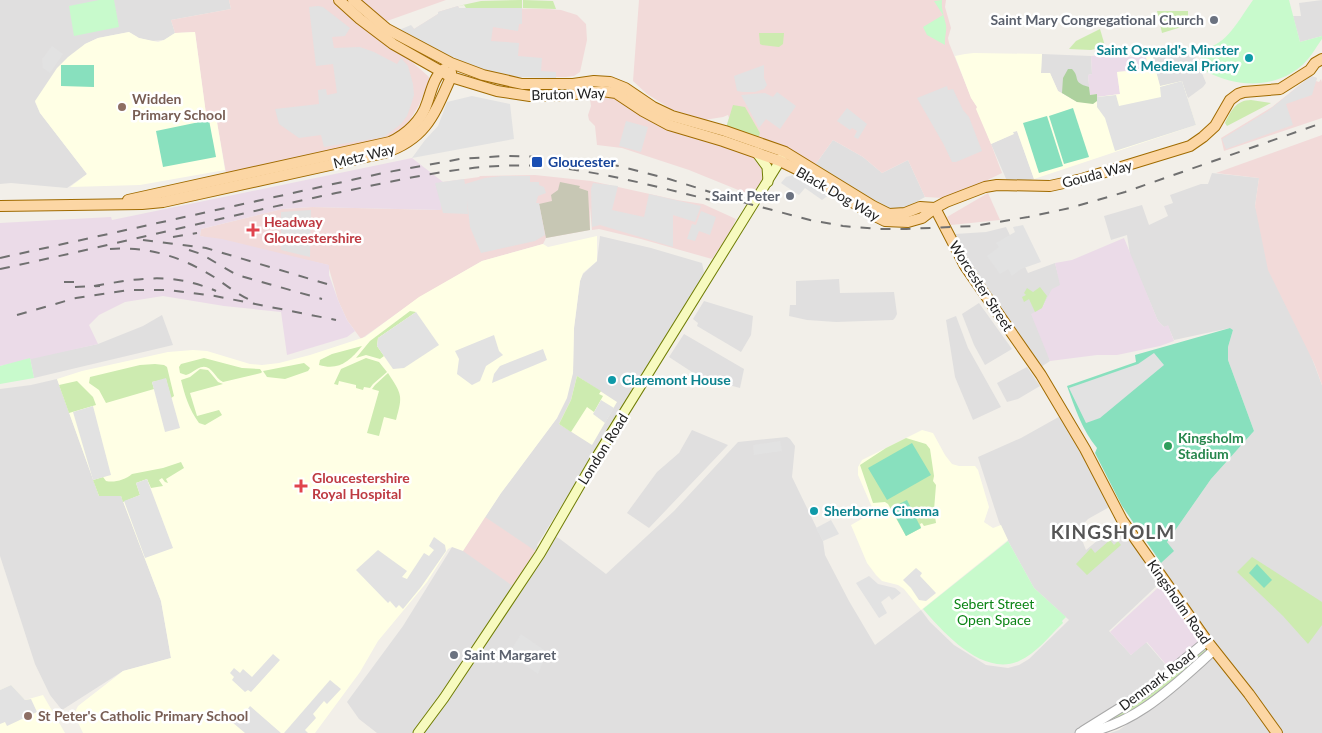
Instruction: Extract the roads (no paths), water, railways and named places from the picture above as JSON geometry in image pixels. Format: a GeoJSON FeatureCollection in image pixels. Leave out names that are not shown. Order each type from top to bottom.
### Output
{"type":"FeatureCollection","features":[{"type":"Feature","properties":{"kind":"main road","name":"Bruton Way"},"geometry":{"type":"LineString","coordinates":[[339,0],[360,20],[381,35],[451,77],[497,91],[530,96],[608,91],[669,125],[756,152],[783,156]]}},
{"type":"Feature","properties":{"kind":"main road","name":"Bruton Way"},"geometry":{"type":"LineString","coordinates":[[352,0],[387,29],[451,63],[483,75],[522,84],[610,82],[625,88],[653,107],[672,116],[718,129],[783,156]]}},
{"type":"Feature","properties":{"kind":"main road"},"geometry":{"type":"LineString","coordinates":[[1310,70],[1315,63],[1322,59]]}},
{"type":"Feature","properties":{"kind":"main road","name":"Metz Way"},"geometry":{"type":"LineString","coordinates":[[110,204],[390,142],[406,132],[420,116],[427,105],[440,72],[451,63]]}},
{"type":"Feature","properties":{"kind":"main road","name":"Metz Way"},"geometry":{"type":"LineString","coordinates":[[0,206],[142,204],[183,199],[384,154],[412,141],[430,120],[451,77],[451,63]]}},
{"type":"Feature","properties":{"kind":"main road"},"geometry":{"type":"LineString","coordinates":[[1310,70],[1322,67]]}},
{"type":"Feature","properties":{"kind":"main road","name":"Gouda Way"},"geometry":{"type":"LineString","coordinates":[[935,208],[985,187],[997,185],[1050,186],[1082,179],[1190,146],[1215,126],[1230,100],[1238,94],[1280,89],[1310,70]]}},
{"type":"Feature","properties":{"kind":"main road"},"geometry":{"type":"LineString","coordinates":[[756,152],[768,167],[768,182]]}},
{"type":"Feature","properties":{"kind":"main road","name":"London Road"},"geometry":{"type":"LineString","coordinates":[[418,733],[444,698],[540,554],[591,467],[675,333],[713,267],[783,156]]}},
{"type":"Feature","properties":{"kind":"main road","name":"Black Dog Way"},"geometry":{"type":"LineString","coordinates":[[783,156],[889,214],[905,213],[920,207],[935,208]]}},
{"type":"Feature","properties":{"kind":"main road","name":"Worcester Street"},"geometry":{"type":"LineString","coordinates":[[935,208],[965,266],[1031,361]]}},
{"type":"Feature","properties":{"kind":"main road","name":"Kingsholm Road"},"geometry":{"type":"LineString","coordinates":[[1031,361],[1085,449],[1122,520],[1207,641],[1277,733]]}},
{"type":"Feature","properties":{"kind":"street","name":"Denmark Road"},"geometry":{"type":"LineString","coordinates":[[1080,733],[1144,693],[1207,641]]}},
{"type":"Feature","properties":{"kind":"street","name":"Denmark Road"},"geometry":{"type":"LineString","coordinates":[[1080,733],[1109,728],[1160,698],[1214,650]]}},
{"type":"Feature","properties":{"kind":"railway"},"geometry":{"type":"LineString","coordinates":[[0,258],[383,173],[460,159],[503,156],[554,157],[619,166],[669,179],[742,202],[810,220],[843,226],[878,229],[974,226],[1070,208],[1125,192],[1322,123]]}},
{"type":"Feature","properties":{"kind":"railway"},"geometry":{"type":"LineString","coordinates":[[0,269],[336,193],[461,169],[512,165],[561,168],[627,180],[715,201]]}},
{"type":"Feature","properties":{"kind":"railway"},"geometry":{"type":"LineString","coordinates":[[173,237],[197,233]]}},
{"type":"Feature","properties":{"kind":"railway"},"geometry":{"type":"LineString","coordinates":[[143,240],[206,248],[327,284]]}},
{"type":"Feature","properties":{"kind":"railway"},"geometry":{"type":"LineString","coordinates":[[110,249],[138,249],[164,254],[202,270],[250,300]]}},
{"type":"Feature","properties":{"kind":"railway"},"geometry":{"type":"LineString","coordinates":[[189,250],[201,254],[237,275],[322,299]]}},
{"type":"Feature","properties":{"kind":"railway"},"geometry":{"type":"LineString","coordinates":[[94,286],[156,278],[185,281],[216,291]]}},
{"type":"Feature","properties":{"kind":"railway"},"geometry":{"type":"LineString","coordinates":[[64,282],[82,282]]}},
{"type":"Feature","properties":{"kind":"railway"},"geometry":{"type":"LineString","coordinates":[[75,287],[100,286]]}},
{"type":"Feature","properties":{"kind":"railway"},"geometry":{"type":"LineString","coordinates":[[17,315],[76,298],[129,290],[169,290],[215,296],[336,320]]}},
{"type":"Feature","properties":{"kind":"place","name":"Saint Mary Congregational Church"},"geometry":{"type":"Point","coordinates":[1214,20]}},
{"type":"Feature","properties":{"kind":"place","name":"Saint Oswald's Minster & Medieval Priory"},"geometry":{"type":"Point","coordinates":[1249,58]}},
{"type":"Feature","properties":{"kind":"place","name":"Widden Primary School"},"geometry":{"type":"Point","coordinates":[122,107]}},
{"type":"Feature","properties":{"kind":"place","name":"Gloucester"},"geometry":{"type":"Point","coordinates":[537,162]}},
{"type":"Feature","properties":{"kind":"place","name":"Saint Peter"},"geometry":{"type":"Point","coordinates":[790,196]}},
{"type":"Feature","properties":{"kind":"place","name":"Headway Gloucestershire"},"geometry":{"type":"Point","coordinates":[253,230]}},
{"type":"Feature","properties":{"kind":"place","name":"Claremont House"},"geometry":{"type":"Point","coordinates":[612,380]}},
{"type":"Feature","properties":{"kind":"place","name":"Kingsholm Stadium"},"geometry":{"type":"Point","coordinates":[1168,446]}},
{"type":"Feature","properties":{"kind":"place","name":"Gloucestershire Royal Hospital"},"geometry":{"type":"Point","coordinates":[301,486]}},
{"type":"Feature","properties":{"kind":"place","name":"Sherborne Cinema"},"geometry":{"type":"Point","coordinates":[814,511]}},
{"type":"Feature","properties":{"kind":"place","name":"Saint Margaret"},"geometry":{"type":"Point","coordinates":[454,655]}},
{"type":"Feature","properties":{"kind":"place","name":"St Peter's Catholic Primary School"},"geometry":{"type":"Point","coordinates":[28,716]}},
{"type":"Feature","properties":{"kind":"district","name":"KINGSHOLM"},"geometry":{"type":"Point","coordinates":[1113,532]}},
{"type":"Feature","properties":{"kind":"park label","name":"Sebert Street Open Space"},"geometry":{"type":"Point","coordinates":[994,612]}}]}
